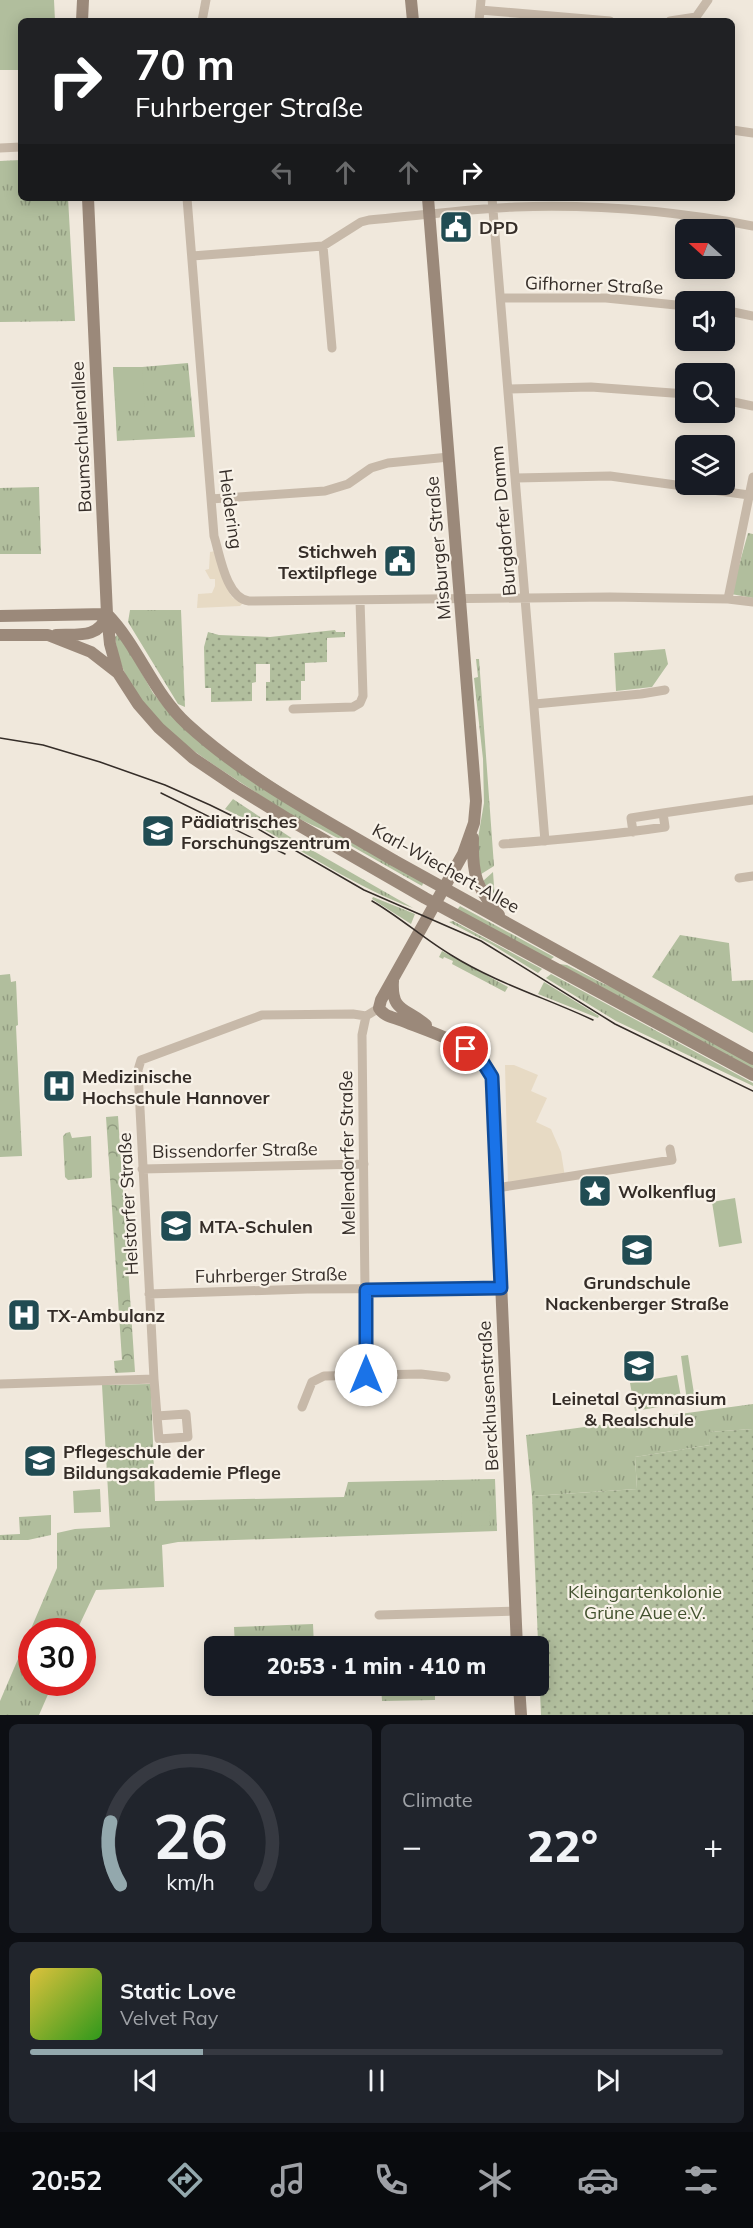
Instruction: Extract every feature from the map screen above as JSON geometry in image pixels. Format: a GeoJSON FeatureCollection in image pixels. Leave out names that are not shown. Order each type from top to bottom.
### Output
{"type":"FeatureCollection","features":[{"type":"Feature","properties":{"kind":"main road"},"geometry":{"type":"LineString","coordinates":[[82,18],[83,0]]}},
{"type":"Feature","properties":{"kind":"main road"},"geometry":{"type":"LineString","coordinates":[[411,0],[413,18]]}},
{"type":"Feature","properties":{"kind":"main road","name":"Baumschulenallee"},"geometry":{"type":"LineString","coordinates":[[88,201],[107,614],[110,644],[118,673]]}},
{"type":"Feature","properties":{"kind":"main road","name":"Misburger Straße"},"geometry":{"type":"LineString","coordinates":[[428,201],[475,781],[474,823],[463,854],[444,888]]}},
{"type":"Feature","properties":{"kind":"main road"},"geometry":{"type":"LineString","coordinates":[[0,615],[107,614],[104,624],[88,634],[48,635]]}},
{"type":"Feature","properties":{"kind":"main road","name":"Karl-Wiechert-Allee"},"geometry":{"type":"LineString","coordinates":[[107,614],[131,643],[167,703],[185,722],[244,769],[312,812],[444,888],[753,1059]]}},
{"type":"Feature","properties":{"kind":"main road","name":"Karl-Wiechert-Allee"},"geometry":{"type":"LineString","coordinates":[[0,635],[48,635],[91,652],[118,673],[138,704],[159,728],[193,758],[288,819],[436,904],[753,1075]]}},
{"type":"Feature","properties":{"kind":"main road"},"geometry":{"type":"LineString","coordinates":[[474,823],[473,861],[476,882],[483,895],[504,921]]}},
{"type":"Feature","properties":{"kind":"main road"},"geometry":{"type":"LineString","coordinates":[[379,1008],[379,1004],[444,888]]}},
{"type":"Feature","properties":{"kind":"main road","name":"Berckhusenstraße"},"geometry":{"type":"LineString","coordinates":[[393,980],[393,995],[398,1007],[424,1023],[431,1031]]}},
{"type":"Feature","properties":{"kind":"main road","name":"Berckhusenstraße"},"geometry":{"type":"LineString","coordinates":[[379,1008],[384,1014],[431,1031],[472,1053],[482,1061],[490,1074],[516,1636]]}},
{"type":"Feature","properties":{"kind":"main road"},"geometry":{"type":"LineString","coordinates":[[520,1696],[521,1715]]}},
{"type":"Feature","properties":{"kind":"street"},"geometry":{"type":"LineString","coordinates":[[203,18],[206,0]]}},
{"type":"Feature","properties":{"kind":"street"},"geometry":{"type":"LineString","coordinates":[[690,18],[696,17],[708,0]]}},
{"type":"Feature","properties":{"kind":"street"},"geometry":{"type":"LineString","coordinates":[[480,5],[586,18]]}},
{"type":"Feature","properties":{"kind":"street"},"geometry":{"type":"LineString","coordinates":[[735,130],[753,133]]}},
{"type":"Feature","properties":{"kind":"street"},"geometry":{"type":"LineString","coordinates":[[0,148],[18,147]]}},
{"type":"Feature","properties":{"kind":"street","name":"Heidering"},"geometry":{"type":"LineString","coordinates":[[187,201],[214,536],[232,592],[242,600],[610,597],[728,599],[753,602]]}},
{"type":"Feature","properties":{"kind":"street","name":"Burgdorfer Damm"},"geometry":{"type":"LineString","coordinates":[[492,201],[545,841]]}},
{"type":"Feature","properties":{"kind":"street"},"geometry":{"type":"LineString","coordinates":[[192,256],[323,246],[361,222],[493,208],[559,207],[662,212],[753,226]]}},
{"type":"Feature","properties":{"kind":"street"},"geometry":{"type":"LineString","coordinates":[[323,246],[332,348]]}},
{"type":"Feature","properties":{"kind":"street","name":"Gifhorner Straße"},"geometry":{"type":"LineString","coordinates":[[501,298],[606,298],[675,305]]}},
{"type":"Feature","properties":{"kind":"street"},"geometry":{"type":"LineString","coordinates":[[735,312],[753,316]]}},
{"type":"Feature","properties":{"kind":"street"},"geometry":{"type":"LineString","coordinates":[[509,389],[591,387],[675,393]]}},
{"type":"Feature","properties":{"kind":"street"},"geometry":{"type":"LineString","coordinates":[[735,402],[753,406]]}},
{"type":"Feature","properties":{"kind":"street"},"geometry":{"type":"LineString","coordinates":[[211,499],[325,491],[348,484],[379,465],[449,457]]}},
{"type":"Feature","properties":{"kind":"street"},"geometry":{"type":"LineString","coordinates":[[516,478],[610,476],[749,495]]}},
{"type":"Feature","properties":{"kind":"street"},"geometry":{"type":"LineString","coordinates":[[728,599],[753,477]]}},
{"type":"Feature","properties":{"kind":"street"},"geometry":{"type":"LineString","coordinates":[[293,710],[353,707],[360,703],[363,696],[360,600]]}},
{"type":"Feature","properties":{"kind":"street"},"geometry":{"type":"LineString","coordinates":[[535,704],[665,690]]}},
{"type":"Feature","properties":{"kind":"street"},"geometry":{"type":"LineString","coordinates":[[633,832],[631,818],[753,800]]}},
{"type":"Feature","properties":{"kind":"street"},"geometry":{"type":"LineString","coordinates":[[503,844],[665,827],[663,813]]}},
{"type":"Feature","properties":{"kind":"street"},"geometry":{"type":"LineString","coordinates":[[739,878],[753,876]]}},
{"type":"Feature","properties":{"kind":"street"},"geometry":{"type":"LineString","coordinates":[[366,1016],[379,1008]]}},
{"type":"Feature","properties":{"kind":"street","name":"Helstorfer Straße"},"geometry":{"type":"LineString","coordinates":[[158,1416],[142,1169],[138,1070],[141,1060],[262,1015],[353,1014],[366,1016]]}},
{"type":"Feature","properties":{"kind":"street","name":"Mellendorfer Straße"},"geometry":{"type":"LineString","coordinates":[[366,1016],[362,1035],[366,1375]]}},
{"type":"Feature","properties":{"kind":"street"},"geometry":{"type":"LineString","coordinates":[[497,1188],[672,1160],[670,1149]]}},
{"type":"Feature","properties":{"kind":"street","name":"Bissendorfer Straße"},"geometry":{"type":"LineString","coordinates":[[142,1169],[364,1164]]}},
{"type":"Feature","properties":{"kind":"street","name":"Fuhrberger Straße"},"geometry":{"type":"LineString","coordinates":[[149,1294],[501,1288]]}},
{"type":"Feature","properties":{"kind":"street"},"geometry":{"type":"LineString","coordinates":[[302,1407],[312,1382],[324,1376],[421,1374],[446,1377]]}},
{"type":"Feature","properties":{"kind":"street"},"geometry":{"type":"LineString","coordinates":[[0,1384],[154,1379]]}},
{"type":"Feature","properties":{"kind":"street"},"geometry":{"type":"LineString","coordinates":[[379,1615],[515,1611]]}},
{"type":"Feature","properties":{"kind":"green space"},"geometry":{"type":"Polygon","coordinates":[[[0,0],[54,0],[55,18],[18,18],[18,70],[0,70],[0,0]]]}},
{"type":"Feature","properties":{"kind":"green space"},"geometry":{"type":"Polygon","coordinates":[[[18,160],[18,201],[68,201],[75,321],[0,322],[0,161],[18,160]]]}},
{"type":"Feature","properties":{"kind":"green space"},"geometry":{"type":"Polygon","coordinates":[[[188,363],[195,437],[117,441],[113,367],[188,363]]]}},
{"type":"Feature","properties":{"kind":"green space"},"geometry":{"type":"Polygon","coordinates":[[[113,367],[142,367],[145,410],[116,412],[113,367]]]}},
{"type":"Feature","properties":{"kind":"green space"},"geometry":{"type":"Polygon","coordinates":[[[39,487],[41,554],[0,554],[0,488],[39,487]]]}},
{"type":"Feature","properties":{"kind":"green space"},"geometry":{"type":"Polygon","coordinates":[[[748,533],[753,534],[753,598],[731,594],[748,533]]]}},
{"type":"Feature","properties":{"kind":"green space"},"geometry":{"type":"Polygon","coordinates":[[[130,610],[181,610],[185,707],[178,704],[128,622],[130,610]]]}},
{"type":"Feature","properties":{"kind":"green space"},"geometry":{"type":"Polygon","coordinates":[[[335,630],[345,632],[345,637],[327,638],[327,662],[305,663],[305,681],[301,681],[301,700],[266,701],[266,682],[270,682],[270,664],[256,664],[256,682],[252,683],[252,701],[211,702],[211,688],[205,688],[204,647],[208,632],[219,635],[270,637],[335,630]]]}},
{"type":"Feature","properties":{"kind":"green space"},"geometry":{"type":"Polygon","coordinates":[[[119,633],[153,693],[171,715],[424,881],[422,886],[325,831],[293,816],[181,741],[145,705],[130,684],[120,662],[115,637],[119,633]]]}},
{"type":"Feature","properties":{"kind":"green space"},"geometry":{"type":"Polygon","coordinates":[[[665,649],[668,664],[652,687],[616,691],[614,653],[665,649]]]}},
{"type":"Feature","properties":{"kind":"green space"},"geometry":{"type":"Polygon","coordinates":[[[476,659],[479,659],[494,866],[478,876],[477,844],[484,803],[483,759],[474,678],[478,677],[476,659]]]}},
{"type":"Feature","properties":{"kind":"green space"},"geometry":{"type":"Polygon","coordinates":[[[233,799],[296,841],[413,908],[364,887],[225,809],[233,799]]]}},
{"type":"Feature","properties":{"kind":"green space"},"geometry":{"type":"Polygon","coordinates":[[[493,872],[495,900],[483,881],[493,872]]]}},
{"type":"Feature","properties":{"kind":"green space"},"geometry":{"type":"Polygon","coordinates":[[[373,897],[415,914],[411,924],[372,899],[373,897]]]}},
{"type":"Feature","properties":{"kind":"green space"},"geometry":{"type":"Polygon","coordinates":[[[460,906],[554,957],[550,960],[457,910],[460,906]]]}},
{"type":"Feature","properties":{"kind":"green space"},"geometry":{"type":"Polygon","coordinates":[[[453,921],[542,969],[538,973],[449,922],[453,921]]]}},
{"type":"Feature","properties":{"kind":"green space"},"geometry":{"type":"Polygon","coordinates":[[[680,935],[729,943],[732,981],[753,980],[753,1033],[652,977],[680,935]]]}},
{"type":"Feature","properties":{"kind":"green space"},"geometry":{"type":"Polygon","coordinates":[[[442,951],[508,987],[505,992],[452,964],[453,961],[439,957],[442,951]]]}},
{"type":"Feature","properties":{"kind":"green space"},"geometry":{"type":"Polygon","coordinates":[[[559,964],[567,965],[621,990],[753,1064],[753,1069],[559,964]]]}},
{"type":"Feature","properties":{"kind":"green space"},"geometry":{"type":"Polygon","coordinates":[[[10,974],[11,982],[16,981],[22,1156],[0,1157],[0,975],[10,974]]]}},
{"type":"Feature","properties":{"kind":"green space"},"geometry":{"type":"Polygon","coordinates":[[[551,974],[753,1083],[753,1086],[616,1021],[546,978],[551,974]]]}},
{"type":"Feature","properties":{"kind":"green space"},"geometry":{"type":"Polygon","coordinates":[[[544,982],[599,1016],[598,1018],[538,994],[544,982]]]}},
{"type":"Feature","properties":{"kind":"green space"},"geometry":{"type":"Polygon","coordinates":[[[118,1116],[135,1372],[115,1373],[114,1361],[122,1360],[106,1117],[118,1116]]]}},
{"type":"Feature","properties":{"kind":"green space"},"geometry":{"type":"Polygon","coordinates":[[[70,1132],[72,1138],[91,1136],[91,1178],[68,1180],[65,1177],[63,1136],[70,1132]]]}},
{"type":"Feature","properties":{"kind":"green space"},"geometry":{"type":"Polygon","coordinates":[[[735,1198],[742,1243],[719,1247],[712,1202],[735,1198]]]}},
{"type":"Feature","properties":{"kind":"green space"},"geometry":{"type":"Polygon","coordinates":[[[688,1355],[695,1400],[687,1401],[681,1356],[688,1355]]]}},
{"type":"Feature","properties":{"kind":"green space"},"geometry":{"type":"Polygon","coordinates":[[[677,1375],[682,1403],[635,1411],[630,1383],[677,1375]]]}},
{"type":"Feature","properties":{"kind":"green space"},"geometry":{"type":"Polygon","coordinates":[[[151,1384],[155,1501],[344,1497],[348,1482],[495,1479],[497,1531],[178,1542],[162,1545],[164,1587],[96,1590],[83,1618],[36,1618],[57,1568],[57,1533],[75,1529],[110,1527],[102,1385],[151,1384]]]}},
{"type":"Feature","properties":{"kind":"green space"},"geometry":{"type":"Polygon","coordinates":[[[753,1404],[753,1429],[709,1432],[710,1445],[635,1457],[637,1489],[532,1496],[526,1435],[753,1404]]]}},
{"type":"Feature","properties":{"kind":"green space","name":"Kleingartenkolonie Grüne Aue e.V."},"geometry":{"type":"Polygon","coordinates":[[[753,1429],[753,1715],[541,1715],[540,1696],[549,1696],[549,1636],[538,1636],[532,1496],[637,1489],[635,1457],[710,1445],[708,1432],[753,1429]]]}},
{"type":"Feature","properties":{"kind":"green space"},"geometry":{"type":"Polygon","coordinates":[[[100,1489],[101,1512],[74,1513],[73,1491],[100,1489]]]}},
{"type":"Feature","properties":{"kind":"green space"},"geometry":{"type":"Polygon","coordinates":[[[489,1510],[490,1525],[462,1526],[461,1511],[489,1510]]]}},
{"type":"Feature","properties":{"kind":"green space"},"geometry":{"type":"Polygon","coordinates":[[[51,1515],[51,1535],[28,1540],[0,1540],[0,1535],[20,1534],[19,1517],[51,1515]]]}},
{"type":"Feature","properties":{"kind":"green space"},"geometry":{"type":"Polygon","coordinates":[[[313,1624],[314,1636],[234,1636],[234,1627],[313,1624]]]}},
{"type":"Feature","properties":{"kind":"green space"},"geometry":{"type":"Polygon","coordinates":[[[18,1659],[18,1696],[47,1696],[39,1715],[0,1715],[0,1701],[18,1659]]]}},
{"type":"Feature","properties":{"kind":"green space"},"geometry":{"type":"Polygon","coordinates":[[[382,1696],[435,1696],[435,1700],[382,1701],[382,1696]]]}},
{"type":"Feature","properties":{"kind":"shaded area"},"geometry":{"type":"Polygon","coordinates":[[[216,551],[230,594],[243,603],[240,606],[197,608],[198,594],[212,593],[215,586],[215,579],[210,579],[205,570],[209,569],[210,552],[216,551]]]}},
{"type":"Feature","properties":{"kind":"shaded area"},"geometry":{"type":"Polygon","coordinates":[[[505,1065],[514,1065],[538,1075],[531,1091],[547,1098],[536,1122],[551,1129],[561,1152],[565,1177],[508,1186],[505,1065]]]}},
{"type":"Feature","properties":{"kind":"tram line"},"geometry":{"type":"LineString","coordinates":[[0,738],[43,745],[100,762],[165,785],[210,805],[253,826],[364,890],[481,941],[615,1024],[753,1091]]}},
{"type":"Feature","properties":{"kind":"tram line"},"geometry":{"type":"LineString","coordinates":[[161,793],[285,854]]}},
{"type":"Feature","properties":{"kind":"tram line"},"geometry":{"type":"LineString","coordinates":[[372,901],[468,965],[593,1020]]}},
{"type":"Feature","properties":{"kind":"place","name":"DPD"},"geometry":{"type":"Point","coordinates":[456,227]}},
{"type":"Feature","properties":{"kind":"place","name":"Stichweh Textilpflege"},"geometry":{"type":"Point","coordinates":[400,561]}},
{"type":"Feature","properties":{"kind":"place","name":"Pädiatrisches Forschungszentrum"},"geometry":{"type":"Point","coordinates":[158,831]}},
{"type":"Feature","properties":{"kind":"place","name":"Medizinische Hochschule Hannover"},"geometry":{"type":"Point","coordinates":[59,1086]}},
{"type":"Feature","properties":{"kind":"place","name":"Wolkenflug"},"geometry":{"type":"Point","coordinates":[595,1191]}},
{"type":"Feature","properties":{"kind":"place","name":"MTA-Schulen"},"geometry":{"type":"Point","coordinates":[176,1226]}},
{"type":"Feature","properties":{"kind":"place","name":"Grundschule Nackenberger Straße"},"geometry":{"type":"Point","coordinates":[637,1250]}},
{"type":"Feature","properties":{"kind":"place","name":"TX-Ambulanz"},"geometry":{"type":"Point","coordinates":[24,1315]}},
{"type":"Feature","properties":{"kind":"place","name":"Leinetal Gymnasium & Realschule"},"geometry":{"type":"Point","coordinates":[639,1366]}},
{"type":"Feature","properties":{"kind":"place","name":"Pflegeschule der Bildungsakademie Pflege"},"geometry":{"type":"Point","coordinates":[40,1461]}},
{"type":"Feature","properties":{"kind":"route"},"geometry":{"type":"LineString","coordinates":[[366,1375],[366,1290],[501,1288],[492,1077],[482,1061],[466,1049]]}}]}
